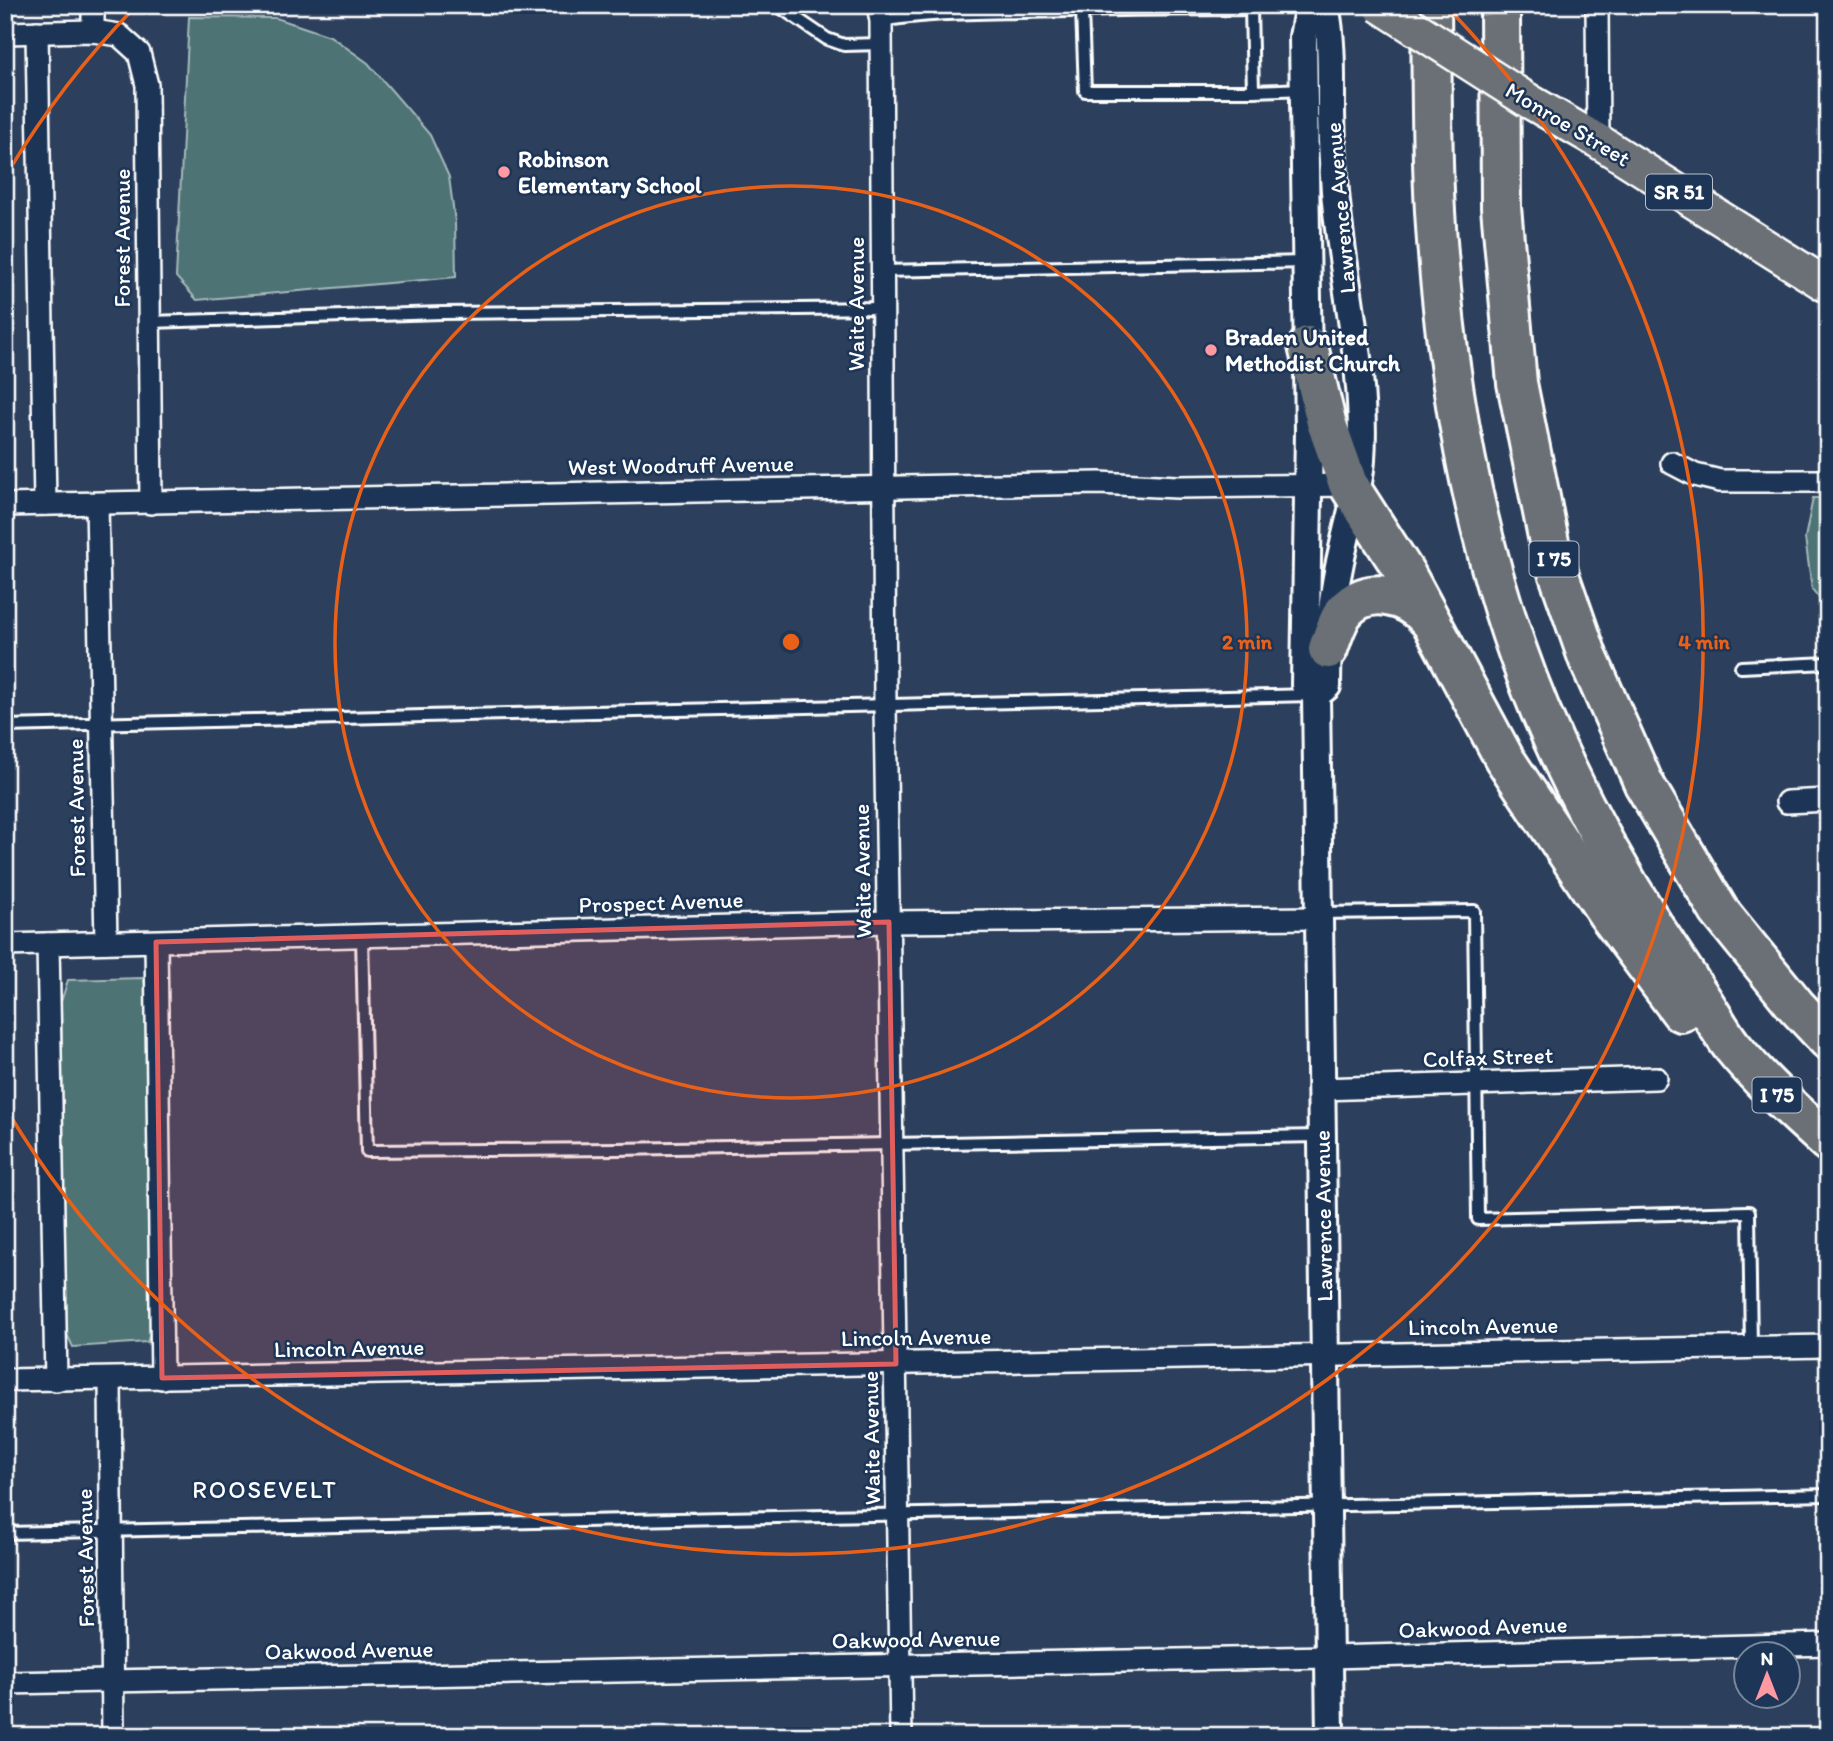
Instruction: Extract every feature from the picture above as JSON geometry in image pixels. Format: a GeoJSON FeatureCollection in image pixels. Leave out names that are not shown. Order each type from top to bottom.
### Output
{"type":"FeatureCollection","features":[{"type":"Feature","properties":{"kind":"highway","name":"I 75"},"geometry":{"type":"LineString","coordinates":[[1431,5],[1435,209],[1455,401],[1473,491],[1514,640],[1540,710],[1580,795],[1631,890],[1730,1044],[1773,1091],[1828,1142]]}},
{"type":"Feature","properties":{"kind":"highway","name":"I 75"},"geometry":{"type":"LineString","coordinates":[[1500,5],[1501,207],[1517,383],[1551,552],[1588,658],[1644,784],[1719,911],[1796,1006],[1828,1040]]}},
{"type":"Feature","properties":{"kind":"highway"},"geometry":{"type":"LineString","coordinates":[[1308,345],[1326,422],[1354,489],[1405,573],[1504,758],[1607,913],[1682,1012],[1730,1044]]}},
{"type":"Feature","properties":{"kind":"highway"},"geometry":{"type":"LineString","coordinates":[[1328,649],[1345,611],[1371,597],[1387,596],[1405,600],[1421,610],[1433,626]]}},
{"type":"Feature","properties":{"kind":"main road","name":"Monroe Street"},"geometry":{"type":"LineString","coordinates":[[1379,5],[1828,286]]}},
{"type":"Feature","properties":{"kind":"street"},"geometry":{"type":"LineString","coordinates":[[93,5],[93,31]]}},
{"type":"Feature","properties":{"kind":"street"},"geometry":{"type":"LineString","coordinates":[[1293,5],[1303,37]]}},
{"type":"Feature","properties":{"kind":"street","name":"Lawrence Avenue"},"geometry":{"type":"LineString","coordinates":[[1309,5],[1303,37],[1309,486],[1306,685],[1316,695],[1331,1736]]}},
{"type":"Feature","properties":{"kind":"street","name":"Lawrence Avenue"},"geometry":{"type":"LineString","coordinates":[[1316,695],[1327,686],[1328,649],[1354,489],[1362,416],[1335,192],[1330,31],[1325,5]]}},
{"type":"Feature","properties":{"kind":"street"},"geometry":{"type":"LineString","coordinates":[[1597,5],[1598,141]]}},
{"type":"Feature","properties":{"kind":"street","name":"Waite Avenue"},"geometry":{"type":"LineString","coordinates":[[880,13],[885,706],[901,1736]]}},
{"type":"Feature","properties":{"kind":"street","name":"Forest Avenue"},"geometry":{"type":"LineString","coordinates":[[5,33],[93,31],[119,35],[139,53],[147,85],[151,503]]}},
{"type":"Feature","properties":{"kind":"street"},"geometry":{"type":"LineString","coordinates":[[37,33],[45,504]]}},
{"type":"Feature","properties":{"kind":"street"},"geometry":{"type":"LineString","coordinates":[[1672,463],[1695,475],[1720,481],[1828,481]]}},
{"type":"Feature","properties":{"kind":"street","name":"West Woodruff Avenue"},"geometry":{"type":"LineString","coordinates":[[5,505],[1098,483],[1354,489]]}},
{"type":"Feature","properties":{"kind":"street","name":"Forest Avenue"},"geometry":{"type":"LineString","coordinates":[[97,504],[106,942]]}},
{"type":"Feature","properties":{"kind":"street"},"geometry":{"type":"LineString","coordinates":[[1787,802],[1828,800]]}},
{"type":"Feature","properties":{"kind":"street","name":"Prospect Avenue"},"geometry":{"type":"LineString","coordinates":[[5,945],[889,922],[1319,916]]}},
{"type":"Feature","properties":{"kind":"street"},"geometry":{"type":"LineString","coordinates":[[156,942],[162,1378]]}},
{"type":"Feature","properties":{"kind":"street"},"geometry":{"type":"LineString","coordinates":[[48,944],[56,1380]]}},
{"type":"Feature","properties":{"kind":"street","name":"Colfax Street"},"geometry":{"type":"LineString","coordinates":[[1321,1089],[1656,1078]]}},
{"type":"Feature","properties":{"kind":"street","name":"Lincoln Avenue"},"geometry":{"type":"LineString","coordinates":[[5,1380],[1828,1346]]}},
{"type":"Feature","properties":{"kind":"street","name":"Forest Avenue"},"geometry":{"type":"LineString","coordinates":[[110,1379],[113,1736]]}},
{"type":"Feature","properties":{"kind":"street","name":"Oakwood Avenue"},"geometry":{"type":"LineString","coordinates":[[5,1683],[1329,1657],[1828,1644]]}},
{"type":"Feature","properties":{"kind":"lane"},"geometry":{"type":"LineString","coordinates":[[777,5],[827,38],[844,45],[881,44]]}},
{"type":"Feature","properties":{"kind":"lane"},"geometry":{"type":"LineString","coordinates":[[880,13],[905,16],[1082,10],[1251,9],[1252,91]]}},
{"type":"Feature","properties":{"kind":"lane"},"geometry":{"type":"LineString","coordinates":[[1082,10],[1085,91],[1304,89]]}},
{"type":"Feature","properties":{"kind":"lane"},"geometry":{"type":"LineString","coordinates":[[882,271],[1307,262]]}},
{"type":"Feature","properties":{"kind":"lane"},"geometry":{"type":"LineString","coordinates":[[149,322],[442,313],[882,309]]}},
{"type":"Feature","properties":{"kind":"lane"},"geometry":{"type":"LineString","coordinates":[[1741,667],[1828,663]]}},
{"type":"Feature","properties":{"kind":"lane"},"geometry":{"type":"LineString","coordinates":[[5,726],[1316,695]]}},
{"type":"Feature","properties":{"kind":"lane"},"geometry":{"type":"LineString","coordinates":[[1319,916],[1474,911],[1478,1219],[1749,1212],[1751,1347]]}},
{"type":"Feature","properties":{"kind":"lane"},"geometry":{"type":"LineString","coordinates":[[362,936],[367,1151],[1322,1136]]}},
{"type":"Feature","properties":{"kind":"lane"},"geometry":{"type":"LineString","coordinates":[[5,1533],[1828,1495]]}},
{"type":"Feature","properties":{"kind":"highlighted area"},"geometry":{"type":"Polygon","coordinates":[[[889,922],[896,1364],[162,1378],[156,942],[889,922]]]}},
{"type":"Feature","properties":{"kind":"green space"},"geometry":{"type":"Polygon","coordinates":[[[189,17],[276,18],[330,36],[368,63],[430,135],[449,177],[455,222],[456,277],[197,300],[176,277],[189,17]]]}},
{"type":"Feature","properties":{"kind":"green space"},"geometry":{"type":"Polygon","coordinates":[[[1813,498],[1828,498],[1828,609],[1812,589],[1805,538],[1813,498]]]}},
{"type":"Feature","properties":{"kind":"green space"},"geometry":{"type":"Polygon","coordinates":[[[143,978],[150,995],[154,1323],[147,1342],[73,1347],[65,1330],[61,1002],[68,980],[143,978]]]}},
{"type":"Feature","properties":{"kind":"place","name":"Robinson Elementary School"},"geometry":{"type":"Point","coordinates":[504,172]}},
{"type":"Feature","properties":{"kind":"place","name":"Braden United Methodist Church"},"geometry":{"type":"Point","coordinates":[1211,350]}},
{"type":"Feature","properties":{"kind":"district","name":"ROOSEVELT"},"geometry":{"type":"Point","coordinates":[265,1490]}}]}
